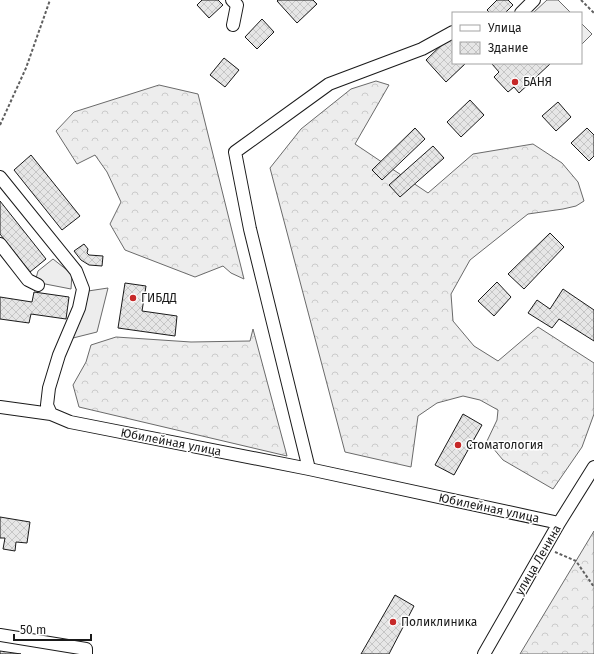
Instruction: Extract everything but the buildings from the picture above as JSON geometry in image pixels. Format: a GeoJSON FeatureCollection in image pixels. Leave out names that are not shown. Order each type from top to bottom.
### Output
{"type":"FeatureCollection","features":[{"type":"Feature","properties":{"kind":"street"},"geometry":{"type":"LineString","coordinates":[[232,0],[237,5],[233,25]]}},
{"type":"Feature","properties":{"kind":"street"},"geometry":{"type":"LineString","coordinates":[[522,12],[534,0]]}},
{"type":"Feature","properties":{"kind":"street"},"geometry":{"type":"LineString","coordinates":[[309,469],[250,229],[235,152],[329,84],[422,49],[452,33]]}},
{"type":"Feature","properties":{"kind":"street"},"geometry":{"type":"LineString","coordinates":[[0,177],[76,271],[83,289],[79,308],[59,355],[49,388],[47,405],[51,414]]}},
{"type":"Feature","properties":{"kind":"street"},"geometry":{"type":"LineString","coordinates":[[0,244],[28,280],[38,285]]}},
{"type":"Feature","properties":{"kind":"street","name":"Юбилейная улица"},"geometry":{"type":"LineString","coordinates":[[0,407],[51,414],[70,422],[309,469],[558,523]]}},
{"type":"Feature","properties":{"kind":"street","name":"улица Ленина"},"geometry":{"type":"LineString","coordinates":[[484,654],[558,523],[594,467]]}},
{"type":"Feature","properties":{"kind":"street"},"geometry":{"type":"LineString","coordinates":[[0,635],[86,649],[86,654]]}},
{"type":"Feature","properties":{"kind":"path"},"geometry":{"type":"LineString","coordinates":[[0,125],[26,68],[50,0]]}},
{"type":"Feature","properties":{"kind":"path"},"geometry":{"type":"LineString","coordinates":[[581,0],[594,13]]}},
{"type":"Feature","properties":{"kind":"path"},"geometry":{"type":"LineString","coordinates":[[544,548],[576,561],[594,587]]}},
{"type":"Feature","properties":{"kind":"green space"},"geometry":{"type":"Polygon","coordinates":[[[376,81],[389,85],[355,144],[428,193],[473,154],[533,144],[562,163],[578,182],[584,201],[576,206],[528,214],[470,260],[451,294],[453,321],[474,346],[498,361],[538,327],[594,363],[594,414],[582,447],[553,489],[503,460],[487,441],[497,420],[498,410],[480,400],[463,396],[437,403],[418,416],[411,467],[345,452],[270,168],[301,129],[351,89],[376,81]]]}},
{"type":"Feature","properties":{"kind":"green space"},"geometry":{"type":"Polygon","coordinates":[[[159,85],[198,94],[244,279],[231,273],[223,266],[195,277],[125,250],[110,224],[121,202],[107,172],[95,155],[77,164],[56,131],[74,112],[159,85]]]}},
{"type":"Feature","properties":{"kind":"green space"},"geometry":{"type":"Polygon","coordinates":[[[253,329],[287,456],[79,407],[73,385],[86,362],[91,345],[116,337],[191,342],[250,341],[253,329]]]}},
{"type":"Feature","properties":{"kind":"green space"},"geometry":{"type":"Polygon","coordinates":[[[594,531],[594,654],[520,654],[594,531]]]}},
{"type":"Feature","properties":{"kind":"shaded area"},"geometry":{"type":"Polygon","coordinates":[[[547,0],[558,0],[570,12],[534,12],[547,0]]]}},
{"type":"Feature","properties":{"kind":"shaded area"},"geometry":{"type":"Polygon","coordinates":[[[582,24],[592,34],[582,44],[582,24]]]}},
{"type":"Feature","properties":{"kind":"shaded area"},"geometry":{"type":"Polygon","coordinates":[[[53,259],[72,274],[71,289],[35,282],[38,271],[53,259]]]}},
{"type":"Feature","properties":{"kind":"shaded area"},"geometry":{"type":"Polygon","coordinates":[[[108,288],[97,332],[73,338],[88,291],[108,288]]]}},
{"type":"Feature","properties":{"kind":"place","name":"БАНЯ"},"geometry":{"type":"Point","coordinates":[515,82]}},
{"type":"Feature","properties":{"kind":"place","name":"ГИБДД"},"geometry":{"type":"Point","coordinates":[133,298]}},
{"type":"Feature","properties":{"kind":"place","name":"Стоматология"},"geometry":{"type":"Point","coordinates":[458,445]}},
{"type":"Feature","properties":{"kind":"place","name":"Поликлиника"},"geometry":{"type":"Point","coordinates":[393,622]}}]}
